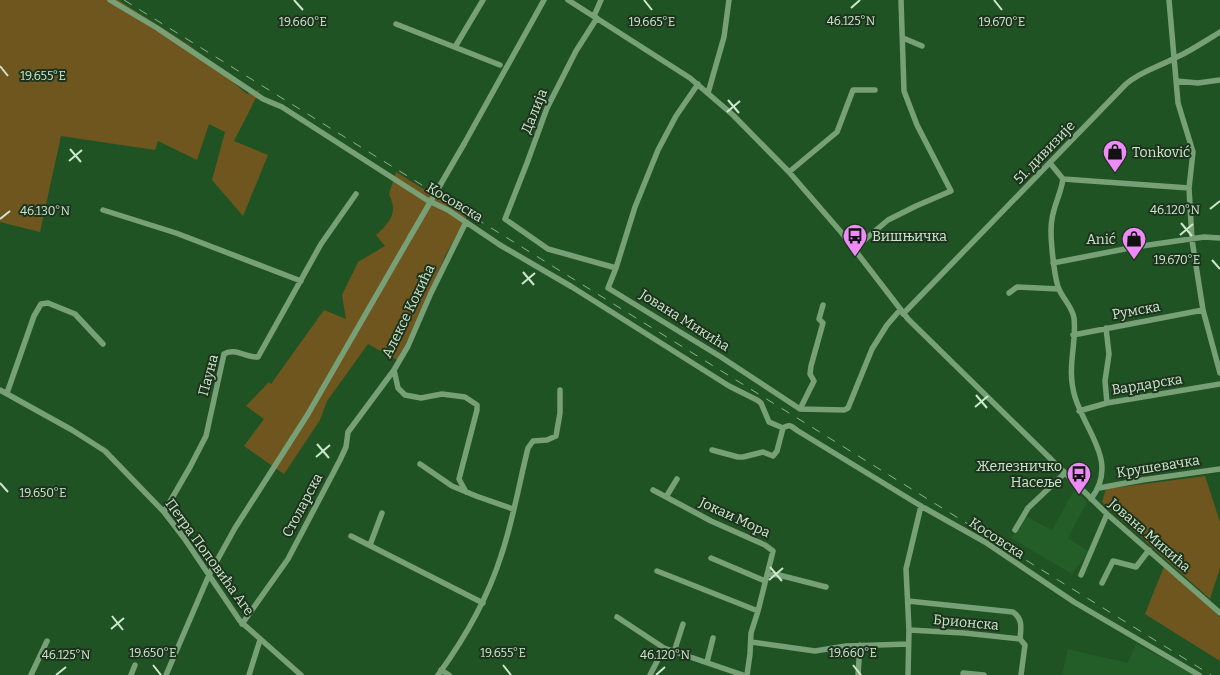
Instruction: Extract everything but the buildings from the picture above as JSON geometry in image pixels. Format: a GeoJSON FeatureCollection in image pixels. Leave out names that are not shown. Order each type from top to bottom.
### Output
{"type":"FeatureCollection","features":[{"type":"Feature","properties":{"kind":"street","name":"Косовска"},"geometry":{"type":"LineString","coordinates":[[110,0],[157,28],[263,99],[282,107],[427,200],[572,287],[729,386],[757,400],[761,403],[769,422],[783,428],[791,425],[921,506],[985,542],[1074,602],[1199,675]]}},
{"type":"Feature","properties":{"kind":"street"},"geometry":{"type":"LineString","coordinates":[[456,47],[483,0]]}},
{"type":"Feature","properties":{"kind":"street"},"geometry":{"type":"LineString","coordinates":[[166,675],[209,575],[235,528],[308,414],[464,144],[544,0]]}},
{"type":"Feature","properties":{"kind":"street","name":"Јована Микића"},"geometry":{"type":"LineString","coordinates":[[568,0],[698,84],[757,138],[855,248],[902,312],[1091,499],[1220,613]]}},
{"type":"Feature","properties":{"kind":"street","name":"Далија"},"geometry":{"type":"LineString","coordinates":[[601,0],[596,17],[546,108],[505,219],[548,249],[616,268]]}},
{"type":"Feature","properties":{"kind":"street"},"geometry":{"type":"LineString","coordinates":[[708,93],[724,37],[729,0]]}},
{"type":"Feature","properties":{"kind":"street"},"geometry":{"type":"LineString","coordinates":[[855,248],[888,220],[951,191],[910,109],[904,92],[901,0]]}},
{"type":"Feature","properties":{"kind":"street"},"geometry":{"type":"LineString","coordinates":[[1169,0],[1178,104],[1193,152],[1189,188],[1192,240],[1203,310],[1220,373]]}},
{"type":"Feature","properties":{"kind":"street"},"geometry":{"type":"LineString","coordinates":[[396,24],[500,65]]}},
{"type":"Feature","properties":{"kind":"street","name":"51. дивизије"},"geometry":{"type":"LineString","coordinates":[[902,312],[1135,77],[1150,68],[1174,59],[1220,32]]}},
{"type":"Feature","properties":{"kind":"street"},"geometry":{"type":"LineString","coordinates":[[903,38],[922,46]]}},
{"type":"Feature","properties":{"kind":"street"},"geometry":{"type":"LineString","coordinates":[[1176,81],[1198,83],[1220,80]]}},
{"type":"Feature","properties":{"kind":"street","name":"Јована Микића"},"geometry":{"type":"LineString","coordinates":[[698,84],[676,116],[658,150],[635,207],[608,288],[721,357],[800,409]]}},
{"type":"Feature","properties":{"kind":"street"},"geometry":{"type":"LineString","coordinates":[[789,172],[837,132],[854,90],[875,90]]}},
{"type":"Feature","properties":{"kind":"street"},"geometry":{"type":"LineString","coordinates":[[1050,163],[1063,179],[1189,188]]}},
{"type":"Feature","properties":{"kind":"street"},"geometry":{"type":"LineString","coordinates":[[1063,179],[1052,219],[1053,262],[1058,289],[1073,313],[1071,378],[1079,411],[1100,453],[1102,473],[1100,488],[1091,499]]}},
{"type":"Feature","properties":{"kind":"street","name":"Пауна"},"geometry":{"type":"LineString","coordinates":[[164,512],[206,436],[224,354],[227,351],[254,357],[258,356],[321,244],[356,194]]}},
{"type":"Feature","properties":{"kind":"street"},"geometry":{"type":"LineString","coordinates":[[103,210],[176,232],[301,281]]}},
{"type":"Feature","properties":{"kind":"street","name":"Алексе Кокића"},"geometry":{"type":"LineString","coordinates":[[466,222],[431,292],[408,346],[394,370],[398,388],[405,395],[421,398],[442,394],[465,397],[477,405],[459,479],[466,492]]}},
{"type":"Feature","properties":{"kind":"street"},"geometry":{"type":"LineString","coordinates":[[1053,262],[1135,247],[1204,238],[1220,238]]}},
{"type":"Feature","properties":{"kind":"street"},"geometry":{"type":"LineString","coordinates":[[1009,293],[1017,287],[1058,289]]}},
{"type":"Feature","properties":{"kind":"street"},"geometry":{"type":"LineString","coordinates":[[7,393],[40,304],[48,303],[75,314],[104,344]]}},
{"type":"Feature","properties":{"kind":"street"},"geometry":{"type":"LineString","coordinates":[[823,306],[819,319],[823,323],[810,374],[814,381],[800,409],[844,410],[848,408],[872,349],[887,325],[902,312]]}},
{"type":"Feature","properties":{"kind":"street","name":"Румска"},"geometry":{"type":"LineString","coordinates":[[1073,334],[1203,310]]}},
{"type":"Feature","properties":{"kind":"street"},"geometry":{"type":"LineString","coordinates":[[1106,328],[1109,354],[1105,381],[1106,403]]}},
{"type":"Feature","properties":{"kind":"street","name":"Столарска"},"geometry":{"type":"LineString","coordinates":[[242,624],[288,559],[340,460],[346,447],[348,432],[394,370]]}},
{"type":"Feature","properties":{"kind":"street","name":"Вардарска"},"geometry":{"type":"LineString","coordinates":[[1079,411],[1106,403],[1220,384]]}},
{"type":"Feature","properties":{"kind":"street","name":"Петра Поповића Аге"},"geometry":{"type":"LineString","coordinates":[[0,390],[72,430],[105,451],[164,512],[242,624],[301,675]]}},
{"type":"Feature","properties":{"kind":"street"},"geometry":{"type":"LineString","coordinates":[[449,675],[440,673],[467,632],[483,603],[502,555],[530,444],[538,440],[552,439],[558,431],[560,390]]}},
{"type":"Feature","properties":{"kind":"street"},"geometry":{"type":"LineString","coordinates":[[712,450],[738,457],[763,452],[773,456],[778,451],[783,428]]}},
{"type":"Feature","properties":{"kind":"street"},"geometry":{"type":"LineString","coordinates":[[420,464],[452,486],[513,508]]}},
{"type":"Feature","properties":{"kind":"street","name":"Крушевачка"},"geometry":{"type":"LineString","coordinates":[[1100,488],[1220,469]]}},
{"type":"Feature","properties":{"kind":"street"},"geometry":{"type":"LineString","coordinates":[[1015,530],[1028,508],[1065,474]]}},
{"type":"Feature","properties":{"kind":"street"},"geometry":{"type":"LineString","coordinates":[[666,497],[677,479]]}},
{"type":"Feature","properties":{"kind":"street","name":"Јокаи Мора"},"geometry":{"type":"LineString","coordinates":[[653,490],[773,551],[751,633],[747,675]]}},
{"type":"Feature","properties":{"kind":"street"},"geometry":{"type":"LineString","coordinates":[[908,675],[909,630],[906,569],[921,506]]}},
{"type":"Feature","properties":{"kind":"street"},"geometry":{"type":"LineString","coordinates":[[370,545],[382,513]]}},
{"type":"Feature","properties":{"kind":"street"},"geometry":{"type":"LineString","coordinates":[[1081,575],[1108,514]]}},
{"type":"Feature","properties":{"kind":"street"},"geometry":{"type":"LineString","coordinates":[[351,536],[483,603]]}},
{"type":"Feature","properties":{"kind":"street"},"geometry":{"type":"LineString","coordinates":[[1102,583],[1114,561],[1136,567],[1149,550]]}},
{"type":"Feature","properties":{"kind":"street"},"geometry":{"type":"LineString","coordinates":[[711,558],[765,581]]}},
{"type":"Feature","properties":{"kind":"street"},"geometry":{"type":"LineString","coordinates":[[657,571],[758,611]]}},
{"type":"Feature","properties":{"kind":"street"},"geometry":{"type":"LineString","coordinates":[[767,574],[826,586]]}},
{"type":"Feature","properties":{"kind":"street"},"geometry":{"type":"LineString","coordinates":[[908,601],[1013,612],[1018,615],[1021,623],[1020,639],[1025,646],[1021,675]]}},
{"type":"Feature","properties":{"kind":"street"},"geometry":{"type":"LineString","coordinates":[[617,617],[664,648],[743,675]]}},
{"type":"Feature","properties":{"kind":"street"},"geometry":{"type":"LineString","coordinates":[[674,652],[683,624]]}},
{"type":"Feature","properties":{"kind":"street","name":"Брионска"},"geometry":{"type":"LineString","coordinates":[[909,630],[1020,639]]}},
{"type":"Feature","properties":{"kind":"street"},"geometry":{"type":"LineString","coordinates":[[707,662],[713,638]]}},
{"type":"Feature","properties":{"kind":"street"},"geometry":{"type":"LineString","coordinates":[[249,675],[260,640]]}},
{"type":"Feature","properties":{"kind":"street"},"geometry":{"type":"LineString","coordinates":[[31,675],[47,641]]}},
{"type":"Feature","properties":{"kind":"street"},"geometry":{"type":"LineString","coordinates":[[751,642],[815,651],[860,645],[908,644]]}},
{"type":"Feature","properties":{"kind":"street"},"geometry":{"type":"LineString","coordinates":[[858,675],[860,645]]}},
{"type":"Feature","properties":{"kind":"street"},"geometry":{"type":"LineString","coordinates":[[650,675],[664,648]]}},
{"type":"Feature","properties":{"kind":"street"},"geometry":{"type":"LineString","coordinates":[[131,675],[135,665]]}},
{"type":"Feature","properties":{"kind":"street"},"geometry":{"type":"LineString","coordinates":[[963,673],[984,675]]}},
{"type":"Feature","properties":{"kind":"shaded area"},"geometry":{"type":"Polygon","coordinates":[[[0,0],[118,0],[189,45],[247,94],[260,90],[234,141],[268,155],[243,216],[212,180],[225,132],[209,124],[197,160],[158,141],[155,150],[61,136],[40,232],[0,222],[0,0]]]}},
{"type":"Feature","properties":{"kind":"shaded area"},"geometry":{"type":"Polygon","coordinates":[[[396,172],[467,216],[445,256],[419,318],[397,360],[368,344],[327,401],[320,420],[284,474],[244,446],[264,419],[246,406],[269,382],[271,384],[324,310],[346,319],[342,295],[358,262],[385,246],[376,235],[392,216],[393,206],[389,194],[396,172]]]}},
{"type":"Feature","properties":{"kind":"shaded area"},"geometry":{"type":"Polygon","coordinates":[[[1205,476],[1220,522],[1220,568],[1210,599],[1102,502],[1106,489],[1205,476]]]}},
{"type":"Feature","properties":{"kind":"shaded area"},"geometry":{"type":"Polygon","coordinates":[[[1074,490],[1087,502],[1068,538],[1089,552],[1072,574],[1011,538],[1025,516],[1052,530],[1074,490]]]}},
{"type":"Feature","properties":{"kind":"shaded area"},"geometry":{"type":"Polygon","coordinates":[[[1165,564],[1220,617],[1220,661],[1145,614],[1165,564]]]}},
{"type":"Feature","properties":{"kind":"shaded area"},"geometry":{"type":"Polygon","coordinates":[[[1136,644],[1194,675],[1062,675],[1068,649],[1128,663],[1136,644]]]}},
{"type":"Feature","properties":{"kind":"railway"},"geometry":{"type":"LineString","coordinates":[[124,0],[1211,675]]}},
{"type":"Feature","properties":{"kind":"place","name":"Tonković"},"geometry":{"type":"Point","coordinates":[1115,173]}},
{"type":"Feature","properties":{"kind":"place","name":"Вишњичка"},"geometry":{"type":"Point","coordinates":[855,257]}},
{"type":"Feature","properties":{"kind":"place","name":"Anić"},"geometry":{"type":"Point","coordinates":[1134,260]}},
{"type":"Feature","properties":{"kind":"place","name":"Железничко Насеље"},"geometry":{"type":"Point","coordinates":[1079,495]}}]}
